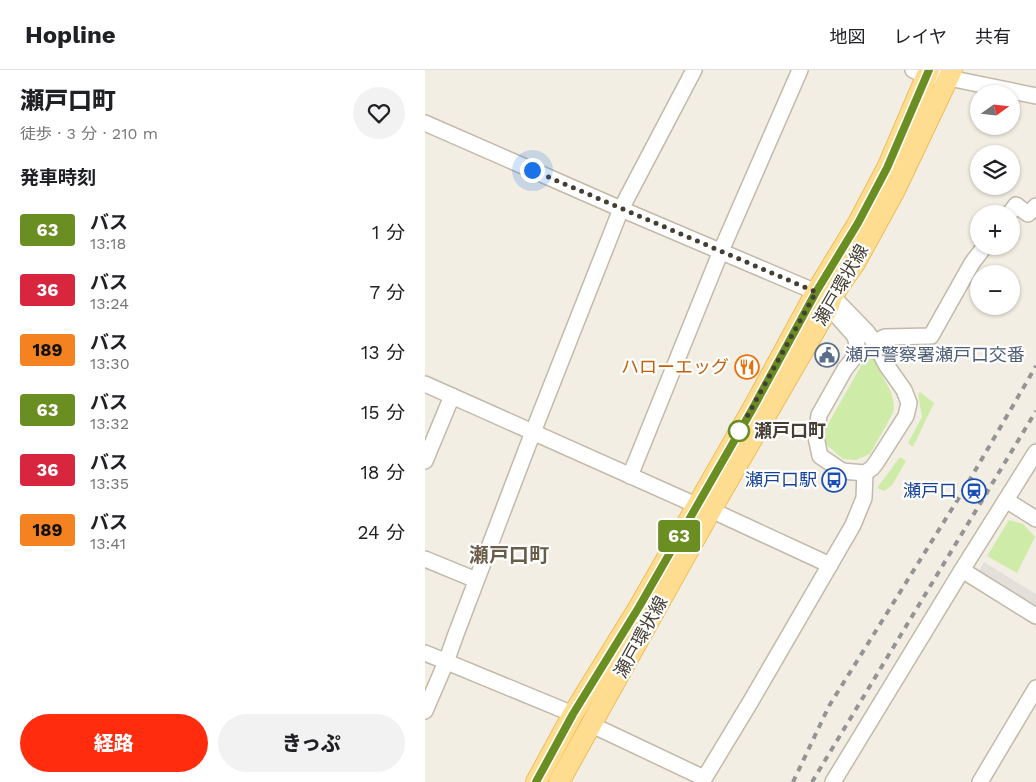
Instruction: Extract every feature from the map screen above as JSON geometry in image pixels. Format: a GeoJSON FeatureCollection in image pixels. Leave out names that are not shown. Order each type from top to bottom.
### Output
{"type":"FeatureCollection","features":[{"type":"Feature","properties":{"kind":"main road","name":"瀬戸環状線"},"geometry":{"type":"LineString","coordinates":[[825,298],[858,223],[887,168],[923,72]]}},
{"type":"Feature","properties":{"kind":"main road","name":"瀬戸環状線"},"geometry":{"type":"LineString","coordinates":[[559,782],[592,725],[704,508],[753,408],[825,298],[855,263],[894,192],[950,74]]}},
{"type":"Feature","properties":{"kind":"main road","name":"瀬戸環状線"},"geometry":{"type":"LineString","coordinates":[[536,782],[573,714],[639,607],[704,508]]}},
{"type":"Feature","properties":{"kind":"street"},"geometry":{"type":"LineString","coordinates":[[425,711],[447,662],[476,580],[621,209],[694,70]]}},
{"type":"Feature","properties":{"kind":"street"},"geometry":{"type":"LineString","coordinates":[[630,476],[721,251],[800,70]]}},
{"type":"Feature","properties":{"kind":"street"},"geometry":{"type":"LineString","coordinates":[[923,72],[950,74],[1036,96]]}},
{"type":"Feature","properties":{"kind":"street"},"geometry":{"type":"LineString","coordinates":[[425,122],[825,298],[875,342],[887,366],[904,390],[909,404],[905,416],[876,463],[865,473],[842,470],[820,456],[815,437],[819,415],[845,369],[853,360],[857,342],[854,335],[825,298]]}},
{"type":"Feature","properties":{"kind":"street"},"geometry":{"type":"LineString","coordinates":[[1020,208],[1028,214],[1036,206]]}},
{"type":"Feature","properties":{"kind":"street"},"geometry":{"type":"LineString","coordinates":[[875,342],[885,337],[931,336],[978,255]]}},
{"type":"Feature","properties":{"kind":"street"},"geometry":{"type":"LineString","coordinates":[[425,384],[830,565]]}},
{"type":"Feature","properties":{"kind":"street"},"geometry":{"type":"LineString","coordinates":[[425,461],[452,396]]}},
{"type":"Feature","properties":{"kind":"street"},"geometry":{"type":"LineString","coordinates":[[833,782],[1036,452]]}},
{"type":"Feature","properties":{"kind":"street"},"geometry":{"type":"LineString","coordinates":[[592,725],[703,780],[751,702],[853,525],[864,498],[865,473]]}},
{"type":"Feature","properties":{"kind":"street"},"geometry":{"type":"LineString","coordinates":[[1006,500],[1036,519]]}},
{"type":"Feature","properties":{"kind":"street"},"geometry":{"type":"LineString","coordinates":[[425,559],[476,580]]}},
{"type":"Feature","properties":{"kind":"street"},"geometry":{"type":"LineString","coordinates":[[962,570],[1036,616]]}},
{"type":"Feature","properties":{"kind":"street"},"geometry":{"type":"LineString","coordinates":[[425,653],[573,714]]}},
{"type":"Feature","properties":{"kind":"street"},"geometry":{"type":"LineString","coordinates":[[980,782],[1036,688]]}},
{"type":"Feature","properties":{"kind":"green space"},"geometry":{"type":"Polygon","coordinates":[[[871,355],[891,392],[894,405],[893,413],[870,454],[856,460],[843,459],[822,441],[823,433],[866,357],[871,355]]]}},
{"type":"Feature","properties":{"kind":"green space"},"geometry":{"type":"Polygon","coordinates":[[[920,392],[934,403],[913,447],[908,443],[922,417],[918,394],[920,392]]]}},
{"type":"Feature","properties":{"kind":"green space"},"geometry":{"type":"Polygon","coordinates":[[[900,457],[906,461],[892,485],[884,491],[877,488],[900,457]]]}},
{"type":"Feature","properties":{"kind":"green space"},"geometry":{"type":"Polygon","coordinates":[[[1009,520],[1023,524],[1035,537],[1017,573],[987,556],[1009,520]]]}},
{"type":"Feature","properties":{"kind":"shaded area"},"geometry":{"type":"Polygon","coordinates":[[[984,562],[1036,594],[1036,608],[978,572],[984,562]]]}},
{"type":"Feature","properties":{"kind":"railway"},"geometry":{"type":"LineString","coordinates":[[793,782],[829,706],[965,488],[1036,366]]}},
{"type":"Feature","properties":{"kind":"railway"},"geometry":{"type":"LineString","coordinates":[[812,782],[1036,411]]}},
{"type":"Feature","properties":{"kind":"bus line","name":"63"},"geometry":{"type":"LineString","coordinates":[[536,782],[573,714],[639,607],[753,408],[816,292],[858,223],[887,168],[929,70]]}},
{"type":"Feature","properties":{"kind":"place","name":"瀬戸警察署瀬戸口交番"},"geometry":{"type":"Point","coordinates":[827,355]}},
{"type":"Feature","properties":{"kind":"place","name":"ハローエッグ"},"geometry":{"type":"Point","coordinates":[747,367]}},
{"type":"Feature","properties":{"kind":"place","name":"瀬戸口町"},"geometry":{"type":"Point","coordinates":[739,431]}},
{"type":"Feature","properties":{"kind":"place","name":"瀬戸口駅"},"geometry":{"type":"Point","coordinates":[834,480]}},
{"type":"Feature","properties":{"kind":"place","name":"瀬戸口"},"geometry":{"type":"Point","coordinates":[974,491]}},
{"type":"Feature","properties":{"kind":"district","name":"瀬戸口町"},"geometry":{"type":"Point","coordinates":[509,555]}},
{"type":"Feature","properties":{"kind":"route"},"geometry":{"type":"LineString","coordinates":[[532,170],[816,292],[739,431]]}}]}
